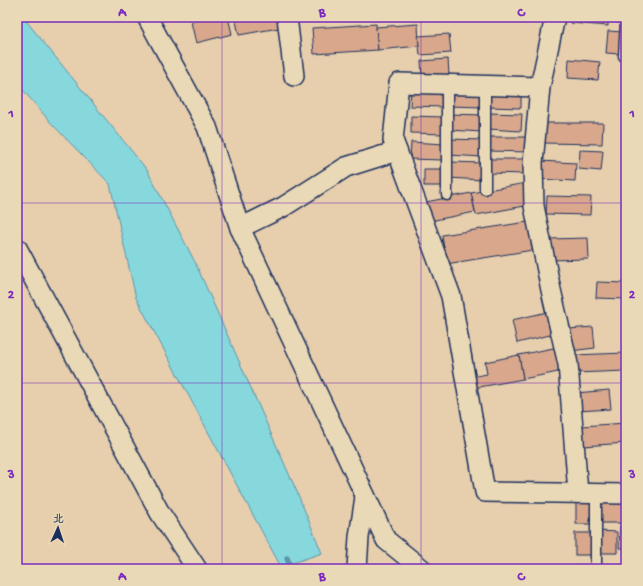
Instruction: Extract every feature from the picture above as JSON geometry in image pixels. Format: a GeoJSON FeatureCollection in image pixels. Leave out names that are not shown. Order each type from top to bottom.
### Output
{"type":"FeatureCollection","features":[{"type":"Feature","properties":{"kind":"street"},"geometry":{"type":"LineString","coordinates":[[147,17],[207,127],[240,228],[386,540],[422,569]]}},
{"type":"Feature","properties":{"kind":"street"},"geometry":{"type":"LineString","coordinates":[[287,17],[294,76]]}},
{"type":"Feature","properties":{"kind":"street"},"geometry":{"type":"LineString","coordinates":[[555,17],[540,87],[533,163],[534,206],[550,290],[568,364],[587,493]]}},
{"type":"Feature","properties":{"kind":"street"},"geometry":{"type":"LineString","coordinates":[[540,87],[399,83],[393,140],[451,296],[485,492],[626,494]]}},
{"type":"Feature","properties":{"kind":"street"},"geometry":{"type":"LineString","coordinates":[[240,228],[283,207],[346,166],[397,151]]}},
{"type":"Feature","properties":{"kind":"street"},"geometry":{"type":"LineString","coordinates":[[17,248],[160,513],[197,569]]}},
{"type":"Feature","properties":{"kind":"street"},"geometry":{"type":"LineString","coordinates":[[356,569],[365,497]]}},
{"type":"Feature","properties":{"kind":"lane"},"geometry":{"type":"LineString","coordinates":[[624,56],[626,21]]}},
{"type":"Feature","properties":{"kind":"lane"},"geometry":{"type":"LineString","coordinates":[[447,84],[447,195]]}},
{"type":"Feature","properties":{"kind":"lane"},"geometry":{"type":"LineString","coordinates":[[485,85],[485,189]]}},
{"type":"Feature","properties":{"kind":"lane"},"geometry":{"type":"LineString","coordinates":[[587,493],[596,569]]}},
{"type":"Feature","properties":{"kind":"water"},"geometry":{"type":"Polygon","coordinates":[[[17,17],[23,17],[147,170],[195,262],[297,492],[322,553],[281,567],[136,298],[110,184],[51,123],[17,83],[17,17]]]}},
{"type":"Feature","properties":{"kind":"building"},"geometry":{"type":"Polygon","coordinates":[[[211,17],[228,17],[232,34],[196,43],[191,22],[211,17]]]}},
{"type":"Feature","properties":{"kind":"building"},"geometry":{"type":"Polygon","coordinates":[[[235,17],[282,17],[284,27],[239,35],[235,17]]]}},
{"type":"Feature","properties":{"kind":"building"},"geometry":{"type":"Polygon","coordinates":[[[570,17],[608,17],[608,26],[570,23],[570,17]]]}},
{"type":"Feature","properties":{"kind":"building"},"geometry":{"type":"Polygon","coordinates":[[[608,17],[624,17],[623,23],[608,22],[608,17]]]}},
{"type":"Feature","properties":{"kind":"building"},"geometry":{"type":"Polygon","coordinates":[[[376,24],[378,50],[314,54],[312,28],[376,24]]]}},
{"type":"Feature","properties":{"kind":"building"},"geometry":{"type":"Polygon","coordinates":[[[418,24],[419,46],[378,50],[376,27],[418,24]]]}},
{"type":"Feature","properties":{"kind":"building"},"geometry":{"type":"Polygon","coordinates":[[[608,31],[623,32],[621,54],[606,53],[608,31]]]}},
{"type":"Feature","properties":{"kind":"building"},"geometry":{"type":"Polygon","coordinates":[[[449,34],[451,53],[420,55],[418,36],[449,34]]]}},
{"type":"Feature","properties":{"kind":"building"},"geometry":{"type":"Polygon","coordinates":[[[448,59],[449,75],[422,77],[421,61],[448,59]]]}},
{"type":"Feature","properties":{"kind":"building"},"geometry":{"type":"Polygon","coordinates":[[[569,59],[600,62],[598,80],[568,78],[569,59]]]}},
{"type":"Feature","properties":{"kind":"building"},"geometry":{"type":"Polygon","coordinates":[[[411,89],[444,91],[443,107],[410,106],[411,89]]]}},
{"type":"Feature","properties":{"kind":"building"},"geometry":{"type":"Polygon","coordinates":[[[450,89],[483,90],[482,107],[449,106],[450,89]]]}},
{"type":"Feature","properties":{"kind":"building"},"geometry":{"type":"Polygon","coordinates":[[[488,90],[521,91],[521,108],[488,107],[488,90]]]}},
{"type":"Feature","properties":{"kind":"building"},"geometry":{"type":"Polygon","coordinates":[[[489,113],[522,114],[521,131],[488,129],[489,113]]]}},
{"type":"Feature","properties":{"kind":"building"},"geometry":{"type":"Polygon","coordinates":[[[450,114],[483,115],[482,132],[449,130],[450,114]]]}},
{"type":"Feature","properties":{"kind":"building"},"geometry":{"type":"Polygon","coordinates":[[[411,116],[444,117],[444,134],[411,133],[411,116]]]}},
{"type":"Feature","properties":{"kind":"building"},"geometry":{"type":"Polygon","coordinates":[[[541,123],[603,123],[602,144],[541,143],[541,123]]]}},
{"type":"Feature","properties":{"kind":"building"},"geometry":{"type":"Polygon","coordinates":[[[489,137],[529,137],[529,152],[489,151],[489,137]]]}},
{"type":"Feature","properties":{"kind":"building"},"geometry":{"type":"Polygon","coordinates":[[[449,139],[482,140],[482,157],[449,155],[449,139]]]}},
{"type":"Feature","properties":{"kind":"building"},"geometry":{"type":"Polygon","coordinates":[[[411,142],[444,144],[443,160],[410,159],[411,142]]]}},
{"type":"Feature","properties":{"kind":"building"},"geometry":{"type":"Polygon","coordinates":[[[580,150],[603,151],[601,171],[579,169],[580,150]]]}},
{"type":"Feature","properties":{"kind":"building"},"geometry":{"type":"Polygon","coordinates":[[[488,159],[527,159],[527,174],[487,173],[488,159]]]}},
{"type":"Feature","properties":{"kind":"building"},"geometry":{"type":"Polygon","coordinates":[[[540,161],[576,163],[575,181],[539,179],[540,161]]]}},
{"type":"Feature","properties":{"kind":"building"},"geometry":{"type":"Polygon","coordinates":[[[449,162],[482,163],[482,180],[448,178],[449,162]]]}},
{"type":"Feature","properties":{"kind":"building"},"geometry":{"type":"Polygon","coordinates":[[[424,169],[443,169],[442,186],[424,186],[424,169]]]}},
{"type":"Feature","properties":{"kind":"building"},"geometry":{"type":"Polygon","coordinates":[[[526,183],[530,205],[476,215],[471,193],[526,183]]]}},
{"type":"Feature","properties":{"kind":"building"},"geometry":{"type":"Polygon","coordinates":[[[471,193],[475,212],[430,221],[426,202],[471,193]]]}},
{"type":"Feature","properties":{"kind":"building"},"geometry":{"type":"Polygon","coordinates":[[[547,196],[591,197],[590,215],[546,214],[547,196]]]}},
{"type":"Feature","properties":{"kind":"building"},"geometry":{"type":"Polygon","coordinates":[[[534,221],[539,249],[446,264],[442,235],[534,221]]]}},
{"type":"Feature","properties":{"kind":"building"},"geometry":{"type":"Polygon","coordinates":[[[588,238],[589,259],[549,260],[549,239],[588,238]]]}},
{"type":"Feature","properties":{"kind":"building"},"geometry":{"type":"Polygon","coordinates":[[[597,282],[626,283],[626,299],[596,298],[597,282]]]}},
{"type":"Feature","properties":{"kind":"building"},"geometry":{"type":"Polygon","coordinates":[[[552,311],[558,333],[517,343],[512,320],[552,311]]]}},
{"type":"Feature","properties":{"kind":"building"},"geometry":{"type":"Polygon","coordinates":[[[593,327],[595,348],[570,351],[568,329],[593,327]]]}},
{"type":"Feature","properties":{"kind":"building"},"geometry":{"type":"Polygon","coordinates":[[[558,347],[563,371],[523,379],[519,355],[558,347]]]}},
{"type":"Feature","properties":{"kind":"building"},"geometry":{"type":"Polygon","coordinates":[[[626,353],[626,371],[574,373],[573,355],[626,353]]]}},
{"type":"Feature","properties":{"kind":"building"},"geometry":{"type":"Polygon","coordinates":[[[519,355],[523,379],[474,388],[471,377],[487,374],[485,362],[519,355]]]}},
{"type":"Feature","properties":{"kind":"building"},"geometry":{"type":"Polygon","coordinates":[[[609,390],[611,409],[578,411],[576,393],[609,390]]]}},
{"type":"Feature","properties":{"kind":"building"},"geometry":{"type":"Polygon","coordinates":[[[626,423],[626,443],[583,446],[582,426],[626,423]]]}},
{"type":"Feature","properties":{"kind":"building"},"geometry":{"type":"Polygon","coordinates":[[[576,502],[594,502],[594,524],[576,524],[576,502]]]}},
{"type":"Feature","properties":{"kind":"building"},"geometry":{"type":"Polygon","coordinates":[[[600,502],[626,503],[626,523],[599,523],[600,502]]]}},
{"type":"Feature","properties":{"kind":"building"},"geometry":{"type":"Polygon","coordinates":[[[620,526],[626,526],[626,548],[619,548],[620,526]]]}},
{"type":"Feature","properties":{"kind":"building"},"geometry":{"type":"Polygon","coordinates":[[[599,531],[617,532],[617,553],[599,553],[599,531]]]}},
{"type":"Feature","properties":{"kind":"building"},"geometry":{"type":"Polygon","coordinates":[[[575,533],[593,533],[593,555],[575,555],[575,533]]]}},
{"type":"Feature","properties":{"kind":"building"},"geometry":{"type":"Polygon","coordinates":[[[576,565],[593,565],[593,569],[576,569],[576,565]]]}},
{"type":"Feature","properties":{"kind":"building"},"geometry":{"type":"Polygon","coordinates":[[[599,565],[616,565],[616,569],[599,569],[599,565]]]}},
{"type":"Feature","properties":{"kind":"waterway"},"geometry":{"type":"LineString","coordinates":[[287,558],[291,569]]}}]}
